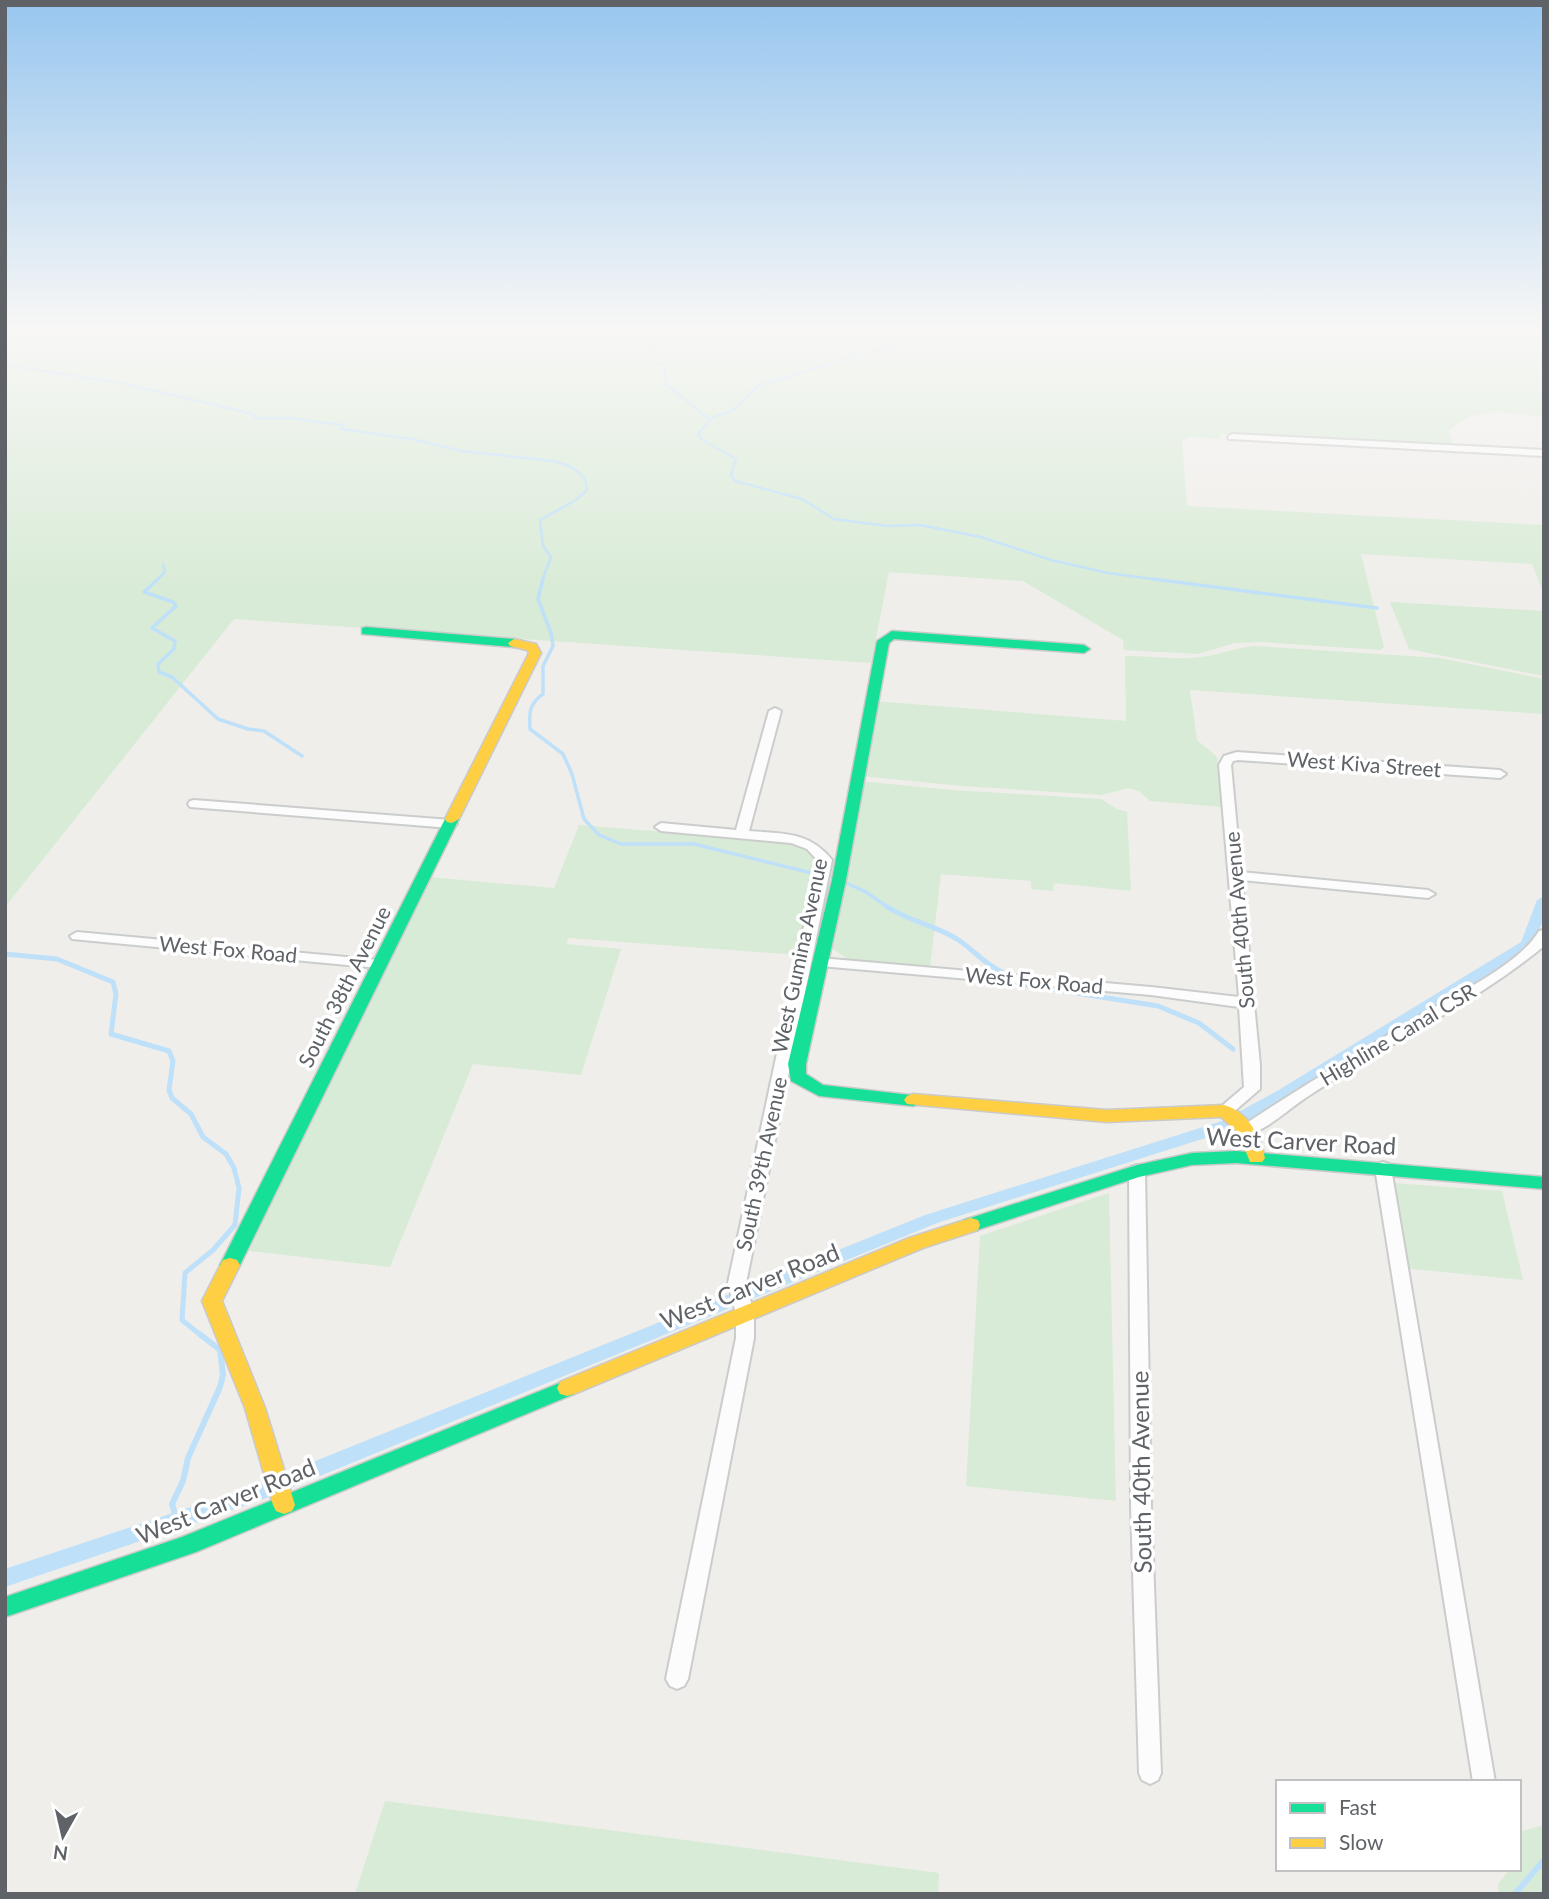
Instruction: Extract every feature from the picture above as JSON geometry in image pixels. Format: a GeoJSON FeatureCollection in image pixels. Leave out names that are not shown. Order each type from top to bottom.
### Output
{"type":"FeatureCollection","features":[{"type":"Feature","properties":{"kind":"street"},"geometry":{"type":"LineString","coordinates":[[1232,437],[1544,453]]}},
{"type":"Feature","properties":{"kind":"street","name":"South 38th Avenue"},"geometry":{"type":"LineString","coordinates":[[283,1501],[255,1408],[212,1301],[535,653],[532,647],[506,641],[366,631]]}},
{"type":"Feature","properties":{"kind":"street","name":"West Gumina Avenue"},"geometry":{"type":"LineString","coordinates":[[1084,649],[892,635],[886,637],[881,647],[839,880],[797,1064],[797,1077],[819,1090],[925,1101],[1107,1116],[1229,1113]]}},
{"type":"Feature","properties":{"kind":"street"},"geometry":{"type":"LineString","coordinates":[[742,832],[775,711]]}},
{"type":"Feature","properties":{"kind":"street","name":"West Kiva Street"},"geometry":{"type":"LineString","coordinates":[[1228,759],[1237,756],[1500,774]]}},
{"type":"Feature","properties":{"kind":"street","name":"South 40th Avenue"},"geometry":{"type":"LineString","coordinates":[[1228,759],[1225,765],[1237,876],[1252,1089],[1229,1113]]}},
{"type":"Feature","properties":{"kind":"street"},"geometry":{"type":"LineString","coordinates":[[194,804],[451,824]]}},
{"type":"Feature","properties":{"kind":"street","name":"South 39th Avenue"},"geometry":{"type":"LineString","coordinates":[[661,827],[742,832],[793,839],[813,846],[825,860],[741,1302],[745,1338],[677,1679]]}},
{"type":"Feature","properties":{"kind":"street"},"geometry":{"type":"LineString","coordinates":[[1237,876],[1427,894]]}},
{"type":"Feature","properties":{"kind":"street","name":"Highline Canal CSR"},"geometry":{"type":"LineString","coordinates":[[1248,1130],[1299,1095],[1506,970],[1541,941],[1544,934]]}},
{"type":"Feature","properties":{"kind":"street","name":"West Fox Road"},"geometry":{"type":"LineString","coordinates":[[77,936],[379,964]]}},
{"type":"Feature","properties":{"kind":"street","name":"West Fox Road"},"geometry":{"type":"LineString","coordinates":[[820,961],[1151,991],[1247,1003]]}},
{"type":"Feature","properties":{"kind":"street"},"geometry":{"type":"LineString","coordinates":[[1229,1113],[1248,1130],[1254,1140],[1256,1158]]}},
{"type":"Feature","properties":{"kind":"street","name":"West Carver Road"},"geometry":{"type":"LineString","coordinates":[[5,1607],[188,1545],[741,1302],[1137,1171],[1192,1159],[1256,1158],[1544,1183]]}},
{"type":"Feature","properties":{"kind":"street"},"geometry":{"type":"LineString","coordinates":[[1383,1168],[1484,1780]]}},
{"type":"Feature","properties":{"kind":"street","name":"South 40th Avenue"},"geometry":{"type":"LineString","coordinates":[[1137,1171],[1141,1505],[1150,1773]]}},
{"type":"Feature","properties":{"kind":"green space"},"geometry":{"type":"Polygon","coordinates":[[[5,419],[1467,419],[1449,431],[1453,447],[1222,434],[1219,439],[1191,437],[1182,440],[1187,506],[1544,525],[1544,594],[1532,564],[1361,554],[1384,647],[1380,650],[1260,642],[1235,643],[1198,654],[1124,650],[1123,640],[1023,581],[889,572],[871,663],[234,619],[5,907],[5,419]]]}},
{"type":"Feature","properties":{"kind":"green space"},"geometry":{"type":"Polygon","coordinates":[[[1390,602],[1544,611],[1544,676],[1409,649],[1390,602]]]}},
{"type":"Feature","properties":{"kind":"green space"},"geometry":{"type":"Polygon","coordinates":[[[1256,646],[1440,658],[1544,679],[1544,714],[1190,690],[1197,740],[1217,757],[1222,807],[1150,801],[1139,791],[1128,788],[1102,795],[861,776],[874,701],[1126,721],[1125,656],[1198,657],[1256,646]]]}},
{"type":"Feature","properties":{"kind":"green space"},"geometry":{"type":"Polygon","coordinates":[[[859,781],[1101,799],[1127,812],[1131,891],[1054,883],[1053,891],[1031,889],[1031,881],[941,874],[930,968],[852,962],[830,947],[859,781]]]}},
{"type":"Feature","properties":{"kind":"green space"},"geometry":{"type":"Polygon","coordinates":[[[579,825],[787,842],[806,850],[818,861],[798,955],[568,938],[567,944],[621,949],[581,1075],[473,1064],[390,1267],[249,1251],[429,877],[554,888],[579,825]]]}},
{"type":"Feature","properties":{"kind":"green space"},"geometry":{"type":"Polygon","coordinates":[[[1393,1183],[1502,1191],[1523,1280],[1403,1268],[1393,1183]]]}},
{"type":"Feature","properties":{"kind":"green space"},"geometry":{"type":"Polygon","coordinates":[[[1109,1193],[1116,1501],[966,1486],[980,1236],[1109,1193]]]}},
{"type":"Feature","properties":{"kind":"green space"},"geometry":{"type":"Polygon","coordinates":[[[385,1801],[939,1873],[938,1894],[355,1894],[385,1801]]]}},
{"type":"Feature","properties":{"kind":"green space"},"geometry":{"type":"Polygon","coordinates":[[[1544,1825],[1544,1894],[1499,1894],[1498,1884],[1508,1871],[1521,1871],[1521,1831],[1544,1825]]]}},
{"type":"Feature","properties":{"kind":"waterway"},"geometry":{"type":"LineString","coordinates":[[293,419],[343,425],[341,429],[411,439],[462,451],[553,461],[572,467],[585,478],[587,490],[576,500],[540,520],[543,546],[551,557],[542,581]]}},
{"type":"Feature","properties":{"kind":"waterway"},"geometry":{"type":"LineString","coordinates":[[712,419],[698,434],[701,439],[736,459],[731,475],[735,481],[802,499],[834,519],[888,526],[920,525],[981,537],[1051,560],[1108,573],[1167,581]]}},
{"type":"Feature","properties":{"kind":"waterway"},"geometry":{"type":"LineString","coordinates":[[158,579],[165,572],[163,564]]}},
{"type":"Feature","properties":{"kind":"waterway"},"geometry":{"type":"LineString","coordinates":[[158,579],[144,592],[173,602],[176,606],[152,628],[175,641],[174,649],[158,664],[159,672],[172,677],[218,719],[248,729],[264,731],[302,756]]}},
{"type":"Feature","properties":{"kind":"waterway"},"geometry":{"type":"LineString","coordinates":[[543,579],[538,599],[553,646],[543,666],[543,694],[531,709],[530,729],[563,754],[572,774],[584,819],[599,835],[621,844],[694,844],[820,875]]}},
{"type":"Feature","properties":{"kind":"waterway"},"geometry":{"type":"LineString","coordinates":[[1153,579],[1377,608]]}},
{"type":"Feature","properties":{"kind":"waterway"},"geometry":{"type":"LineString","coordinates":[[842,881],[866,892],[887,906]]}},
{"type":"Feature","properties":{"kind":"waterway"},"geometry":{"type":"LineString","coordinates":[[5,1578],[257,1493],[931,1219],[1228,1125],[1282,1095],[1527,944],[1544,900]]}},
{"type":"Feature","properties":{"kind":"waterway"},"geometry":{"type":"LineString","coordinates":[[887,906],[957,939],[1002,972]]}},
{"type":"Feature","properties":{"kind":"waterway"},"geometry":{"type":"LineString","coordinates":[[5,954],[57,959],[113,982],[116,994],[111,1034],[169,1051],[173,1061],[169,1090],[172,1098],[191,1114],[203,1137],[226,1154],[234,1168],[239,1188],[235,1225],[213,1250],[185,1273],[182,1320],[203,1337]]}},
{"type":"Feature","properties":{"kind":"waterway"},"geometry":{"type":"LineString","coordinates":[[1019,984],[1158,1006],[1199,1023],[1233,1049]]}},
{"type":"Feature","properties":{"kind":"waterway"},"geometry":{"type":"LineString","coordinates":[[177,1520],[172,1504],[223,1375],[220,1350],[201,1335]]}},
{"type":"Feature","properties":{"kind":"waterway"},"geometry":{"type":"LineString","coordinates":[[1515,1894],[1544,1860]]}},
{"type":"Feature","properties":{"kind":"traffic: fast"},"geometry":{"type":"LineString","coordinates":[[366,631],[514,643]]}},
{"type":"Feature","properties":{"kind":"traffic: fast"},"geometry":{"type":"LineString","coordinates":[[913,1100],[819,1090],[797,1077],[797,1064],[839,880],[883,641],[892,635],[1084,649]]}},
{"type":"Feature","properties":{"kind":"traffic: fast"},"geometry":{"type":"LineString","coordinates":[[230,1265],[452,819]]}},
{"type":"Feature","properties":{"kind":"traffic: fast"},"geometry":{"type":"LineString","coordinates":[[971,1225],[1137,1171],[1192,1159],[1236,1157],[1544,1183]]}},
{"type":"Feature","properties":{"kind":"traffic: fast"},"geometry":{"type":"LineString","coordinates":[[5,1607],[188,1545],[567,1388]]}},
{"type":"Feature","properties":{"kind":"traffic: slow"},"geometry":{"type":"LineString","coordinates":[[452,819],[535,653],[532,647],[514,643]]}},
{"type":"Feature","properties":{"kind":"traffic: slow"},"geometry":{"type":"LineString","coordinates":[[913,1100],[1107,1116],[1224,1111],[1246,1130],[1256,1158]]}},
{"type":"Feature","properties":{"kind":"traffic: slow"},"geometry":{"type":"LineString","coordinates":[[567,1388],[916,1243],[971,1225]]}},
{"type":"Feature","properties":{"kind":"traffic: slow"},"geometry":{"type":"LineString","coordinates":[[230,1265],[212,1301],[255,1408],[284,1505]]}}]}
